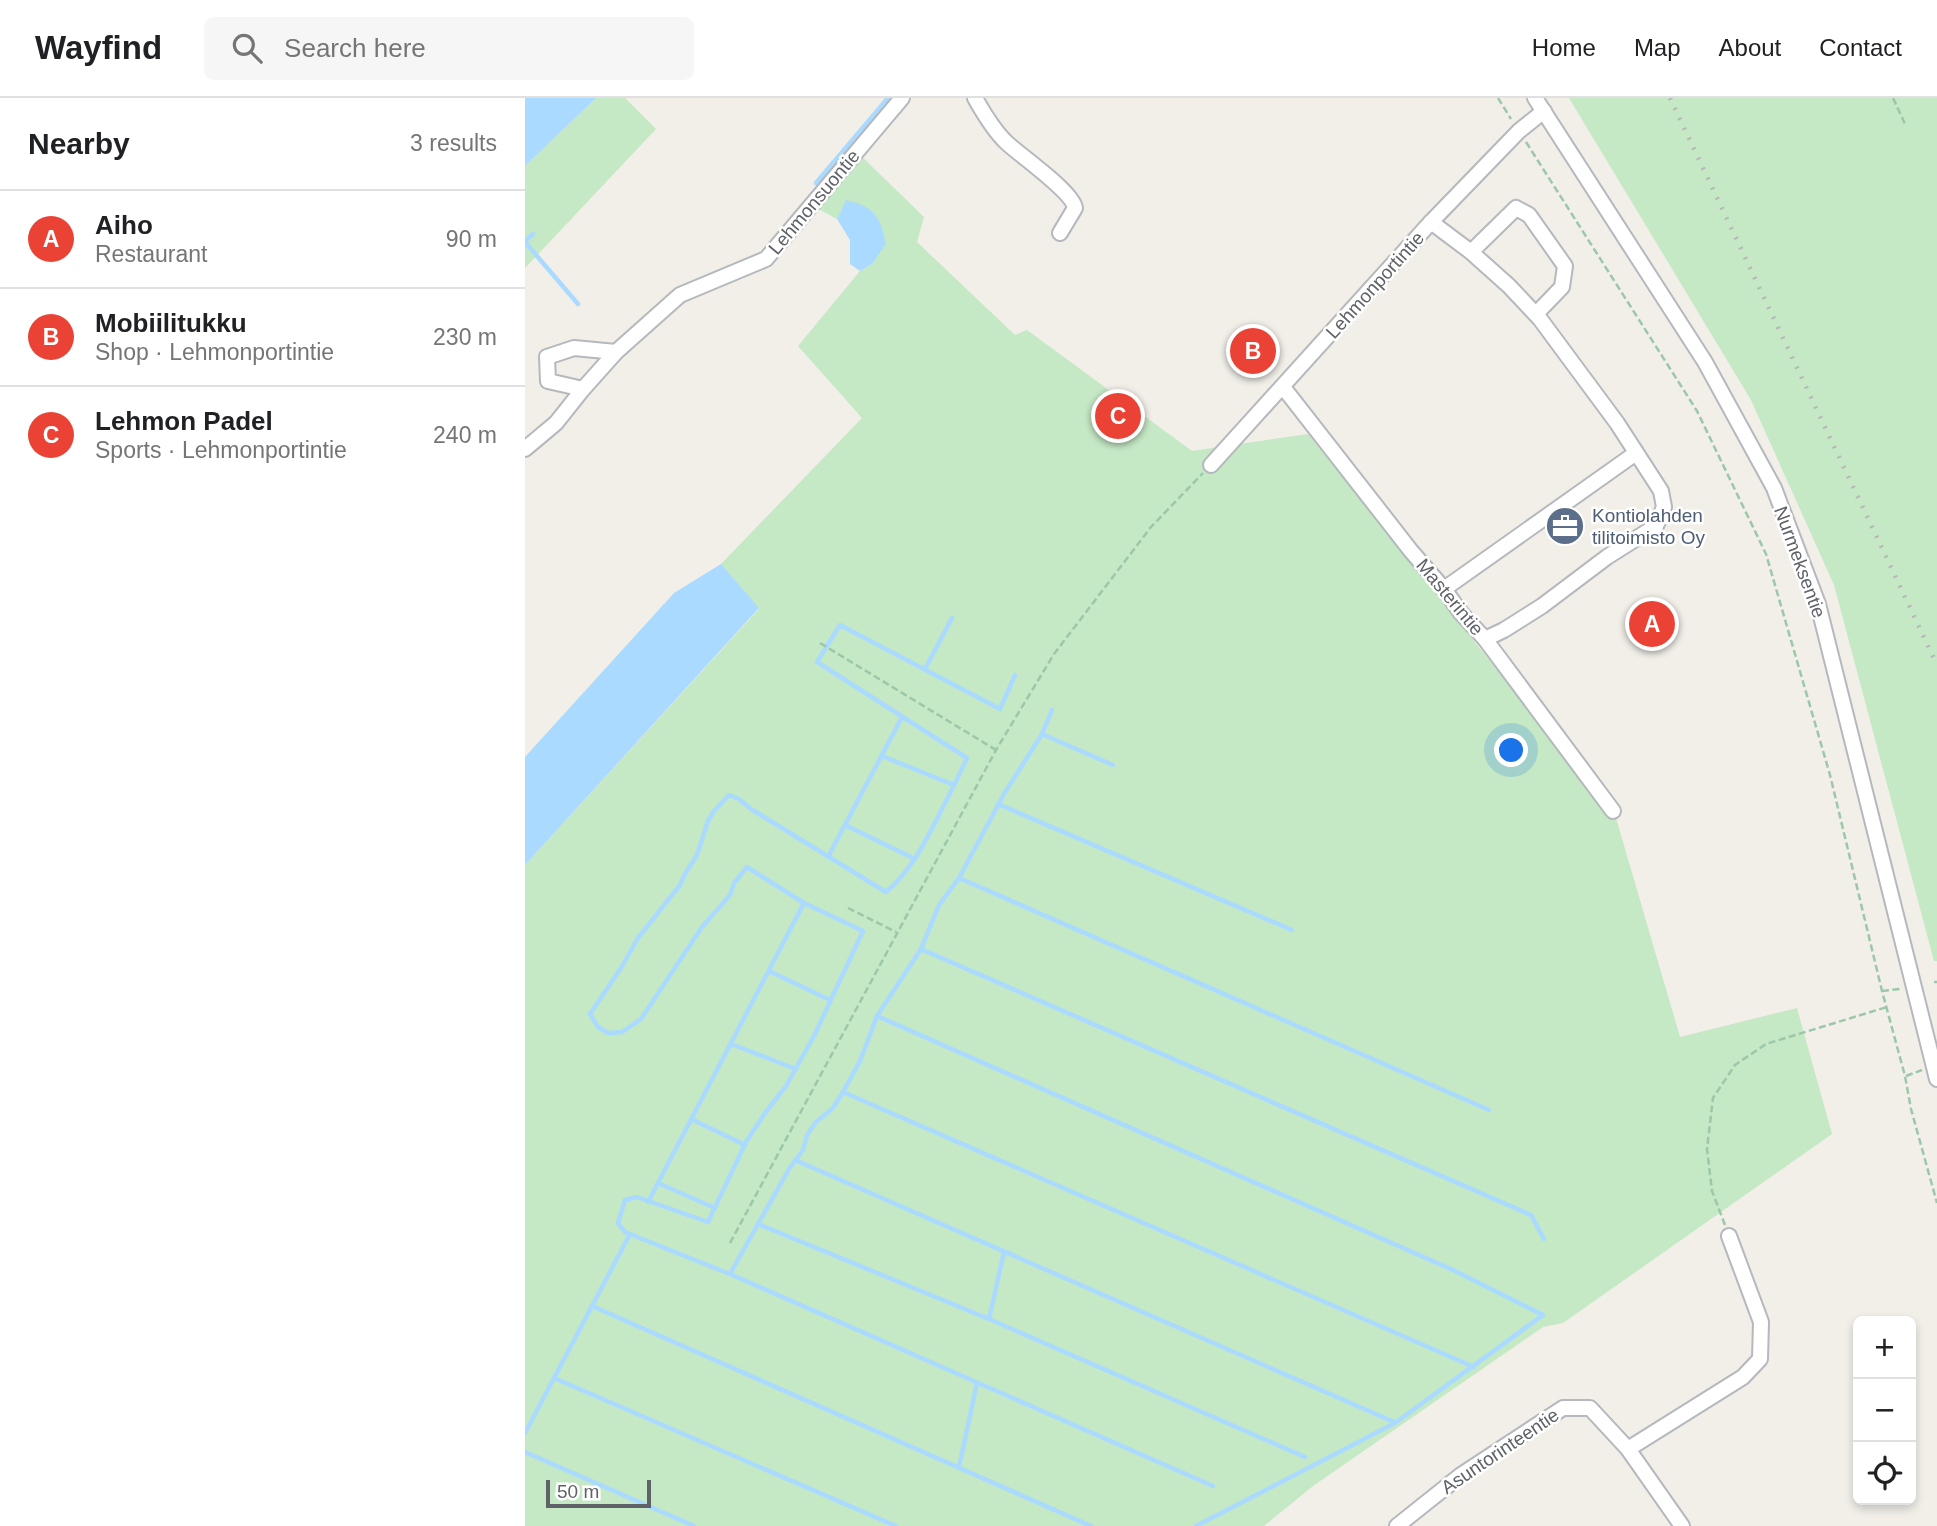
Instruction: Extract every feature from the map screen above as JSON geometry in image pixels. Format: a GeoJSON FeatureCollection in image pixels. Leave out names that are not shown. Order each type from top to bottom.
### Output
{"type":"FeatureCollection","features":[{"type":"Feature","properties":{"kind":"street","name":"Lehmonsuontie"},"geometry":{"type":"LineString","coordinates":[[525,449],[555,423],[616,352],[680,295],[766,259],[902,98]]}},
{"type":"Feature","properties":{"kind":"street"},"geometry":{"type":"LineString","coordinates":[[975,98],[1006,142],[1075,202],[1075,208],[1060,233]]}},
{"type":"Feature","properties":{"kind":"street","name":"Nurmeksentie"},"geometry":{"type":"LineString","coordinates":[[1535,98],[1705,362],[1774,488],[1818,604],[1931,1025],[1937,1079]]}},
{"type":"Feature","properties":{"kind":"street","name":"Lehmonportintie"},"geometry":{"type":"LineString","coordinates":[[1211,465],[1431,222],[1519,131],[1544,111]]}},
{"type":"Feature","properties":{"kind":"street"},"geometry":{"type":"LineString","coordinates":[[1471,252],[1516,208],[1529,215],[1565,266],[1562,287],[1536,314]]}},
{"type":"Feature","properties":{"kind":"street"},"geometry":{"type":"LineString","coordinates":[[1431,222],[1471,252],[1536,314],[1594,390],[1636,453],[1661,491],[1664,507],[1656,526],[1542,606],[1504,631],[1485,639]]}},
{"type":"Feature","properties":{"kind":"street"},"geometry":{"type":"LineString","coordinates":[[583,389],[548,381],[547,357],[574,348],[616,352]]}},
{"type":"Feature","properties":{"kind":"street","name":"Masterintie"},"geometry":{"type":"LineString","coordinates":[[1283,387],[1411,551],[1485,639],[1613,811]]}},
{"type":"Feature","properties":{"kind":"street"},"geometry":{"type":"LineString","coordinates":[[1444,589],[1636,453]]}},
{"type":"Feature","properties":{"kind":"street"},"geometry":{"type":"LineString","coordinates":[[1628,1449],[1743,1377],[1760,1359],[1762,1322],[1729,1236]]}},
{"type":"Feature","properties":{"kind":"street","name":"Asuntorinteentie"},"geometry":{"type":"LineString","coordinates":[[1397,1526],[1461,1475],[1563,1408],[1590,1408],[1628,1449],[1682,1526]]}},
{"type":"Feature","properties":{"kind":"path"},"geometry":{"type":"LineString","coordinates":[[1498,98],[1509,114]]}},
{"type":"Feature","properties":{"kind":"path"},"geometry":{"type":"LineString","coordinates":[[1893,98],[1906,126]]}},
{"type":"Feature","properties":{"kind":"path"},"geometry":{"type":"LineString","coordinates":[[1528,146],[1697,411],[1766,555],[1829,775],[1911,1109],[1937,1203]]}},
{"type":"Feature","properties":{"kind":"path"},"geometry":{"type":"LineString","coordinates":[[730,1243],[996,750],[1062,643],[1151,527],[1211,465]]}},
{"type":"Feature","properties":{"kind":"path"},"geometry":{"type":"LineString","coordinates":[[820,643],[996,750]]}},
{"type":"Feature","properties":{"kind":"path"},"geometry":{"type":"LineString","coordinates":[[848,908],[896,932]]}},
{"type":"Feature","properties":{"kind":"path"},"geometry":{"type":"LineString","coordinates":[[1882,991],[1902,988]]}},
{"type":"Feature","properties":{"kind":"path"},"geometry":{"type":"LineString","coordinates":[[1729,1236],[1712,1191],[1707,1149],[1713,1098],[1735,1065],[1766,1044],[1887,1007]]}},
{"type":"Feature","properties":{"kind":"path"},"geometry":{"type":"LineString","coordinates":[[1905,1076],[1922,1070]]}},
{"type":"Feature","properties":{"kind":"green space"},"geometry":{"type":"Polygon","coordinates":[[[596,98],[625,98],[656,129],[525,268],[525,166],[596,98]]]}},
{"type":"Feature","properties":{"kind":"green space"},"geometry":{"type":"Polygon","coordinates":[[[1569,98],[1937,98],[1937,961],[1934,961],[1834,585],[1751,400],[1569,98]]]}},
{"type":"Feature","properties":{"kind":"green space"},"geometry":{"type":"Polygon","coordinates":[[[858,153],[924,217],[917,242],[1015,335],[1027,330],[1192,451],[1308,434],[1616,818],[1680,1037],[1797,1008],[1832,1134],[1563,1323],[1543,1327],[1313,1486],[1264,1526],[525,1526],[525,865],[759,609],[721,564],[862,418],[798,346],[860,271],[872,264],[846,201],[837,219],[813,206],[858,153]]]}},
{"type":"Feature","properties":{"kind":"water"},"geometry":{"type":"Polygon","coordinates":[[[525,98],[596,98],[525,166],[525,98]]]}},
{"type":"Feature","properties":{"kind":"water"},"geometry":{"type":"Polygon","coordinates":[[[846,200],[864,206],[875,214],[886,244],[872,264],[860,271],[850,264],[850,240],[837,219],[846,200]]]}},
{"type":"Feature","properties":{"kind":"water"},"geometry":{"type":"Polygon","coordinates":[[[721,564],[759,608],[525,865],[525,757],[674,593],[721,564]]]}},
{"type":"Feature","properties":{"kind":"waterway"},"geometry":{"type":"LineString","coordinates":[[816,183],[888,98]]}},
{"type":"Feature","properties":{"kind":"waterway"},"geometry":{"type":"LineString","coordinates":[[525,241],[533,234]]}},
{"type":"Feature","properties":{"kind":"waterway"},"geometry":{"type":"LineString","coordinates":[[525,242],[578,304]]}},
{"type":"Feature","properties":{"kind":"waterway"},"geometry":{"type":"LineString","coordinates":[[925,669],[952,618]]}},
{"type":"Feature","properties":{"kind":"waterway"},"geometry":{"type":"LineString","coordinates":[[1015,675],[1000,709],[840,625],[817,662],[967,758],[922,847],[902,876],[886,892],[739,799],[729,795],[714,811],[697,855],[680,885],[638,938],[590,1014],[598,1027],[608,1033],[622,1032],[641,1019],[702,927],[730,895],[734,883],[747,867],[804,903],[863,931],[814,1036],[786,1086],[746,1142],[708,1222],[637,1197],[625,1200],[618,1223],[625,1232],[730,1274],[1213,1486]]}},
{"type":"Feature","properties":{"kind":"waterway"},"geometry":{"type":"LineString","coordinates":[[730,1274],[789,1169],[803,1150],[807,1135],[816,1122],[833,1108],[843,1092],[860,1061],[877,1016],[921,949],[939,905],[959,878],[1004,794],[1042,734],[1052,710]]}},
{"type":"Feature","properties":{"kind":"waterway"},"geometry":{"type":"LineString","coordinates":[[828,857],[902,717]]}},
{"type":"Feature","properties":{"kind":"waterway"},"geometry":{"type":"LineString","coordinates":[[1042,734],[1113,765]]}},
{"type":"Feature","properties":{"kind":"waterway"},"geometry":{"type":"LineString","coordinates":[[882,756],[954,785]]}},
{"type":"Feature","properties":{"kind":"waterway"},"geometry":{"type":"LineString","coordinates":[[998,804],[1292,930]]}},
{"type":"Feature","properties":{"kind":"waterway"},"geometry":{"type":"LineString","coordinates":[[845,825],[915,859]]}},
{"type":"Feature","properties":{"kind":"waterway"},"geometry":{"type":"LineString","coordinates":[[959,878],[1489,1110]]}},
{"type":"Feature","properties":{"kind":"waterway"},"geometry":{"type":"LineString","coordinates":[[648,1202],[804,903]]}},
{"type":"Feature","properties":{"kind":"waterway"},"geometry":{"type":"LineString","coordinates":[[921,949],[1531,1215],[1544,1239]]}},
{"type":"Feature","properties":{"kind":"waterway"},"geometry":{"type":"LineString","coordinates":[[769,971],[830,1000]]}},
{"type":"Feature","properties":{"kind":"waterway"},"geometry":{"type":"LineString","coordinates":[[877,1016],[1453,1270],[1543,1315],[1395,1423],[1196,1526]]}},
{"type":"Feature","properties":{"kind":"waterway"},"geometry":{"type":"LineString","coordinates":[[731,1044],[796,1069]]}},
{"type":"Feature","properties":{"kind":"waterway"},"geometry":{"type":"LineString","coordinates":[[843,1092],[1474,1367]]}},
{"type":"Feature","properties":{"kind":"waterway"},"geometry":{"type":"LineString","coordinates":[[691,1119],[745,1145]]}},
{"type":"Feature","properties":{"kind":"waterway"},"geometry":{"type":"LineString","coordinates":[[795,1160],[1394,1422]]}},
{"type":"Feature","properties":{"kind":"waterway"},"geometry":{"type":"LineString","coordinates":[[658,1183],[715,1208]]}},
{"type":"Feature","properties":{"kind":"waterway"},"geometry":{"type":"LineString","coordinates":[[758,1224],[989,1319],[1305,1457]]}},
{"type":"Feature","properties":{"kind":"waterway"},"geometry":{"type":"LineString","coordinates":[[525,1433],[630,1234]]}},
{"type":"Feature","properties":{"kind":"waterway"},"geometry":{"type":"LineString","coordinates":[[989,1319],[1004,1252]]}},
{"type":"Feature","properties":{"kind":"waterway"},"geometry":{"type":"LineString","coordinates":[[592,1306],[1091,1526]]}},
{"type":"Feature","properties":{"kind":"waterway"},"geometry":{"type":"LineString","coordinates":[[554,1378],[896,1526]]}},
{"type":"Feature","properties":{"kind":"waterway"},"geometry":{"type":"LineString","coordinates":[[959,1467],[977,1383]]}},
{"type":"Feature","properties":{"kind":"waterway"},"geometry":{"type":"LineString","coordinates":[[525,1452],[694,1526]]}},
{"type":"Feature","properties":{"kind":"railway"},"geometry":{"type":"LineString","coordinates":[[1670,98],[1937,665]]}},
{"type":"Feature","properties":{"kind":"place","name":"Mobiilitukku"},"geometry":{"type":"Point","coordinates":[1253,351]}},
{"type":"Feature","properties":{"kind":"place","name":"Lehmon Padel"},"geometry":{"type":"Point","coordinates":[1118,416]}},
{"type":"Feature","properties":{"kind":"place","name":"Kontiolahden tilitoimisto Oy"},"geometry":{"type":"Point","coordinates":[1565,526]}},
{"type":"Feature","properties":{"kind":"place","name":"Aiho"},"geometry":{"type":"Point","coordinates":[1652,624]}}]}
